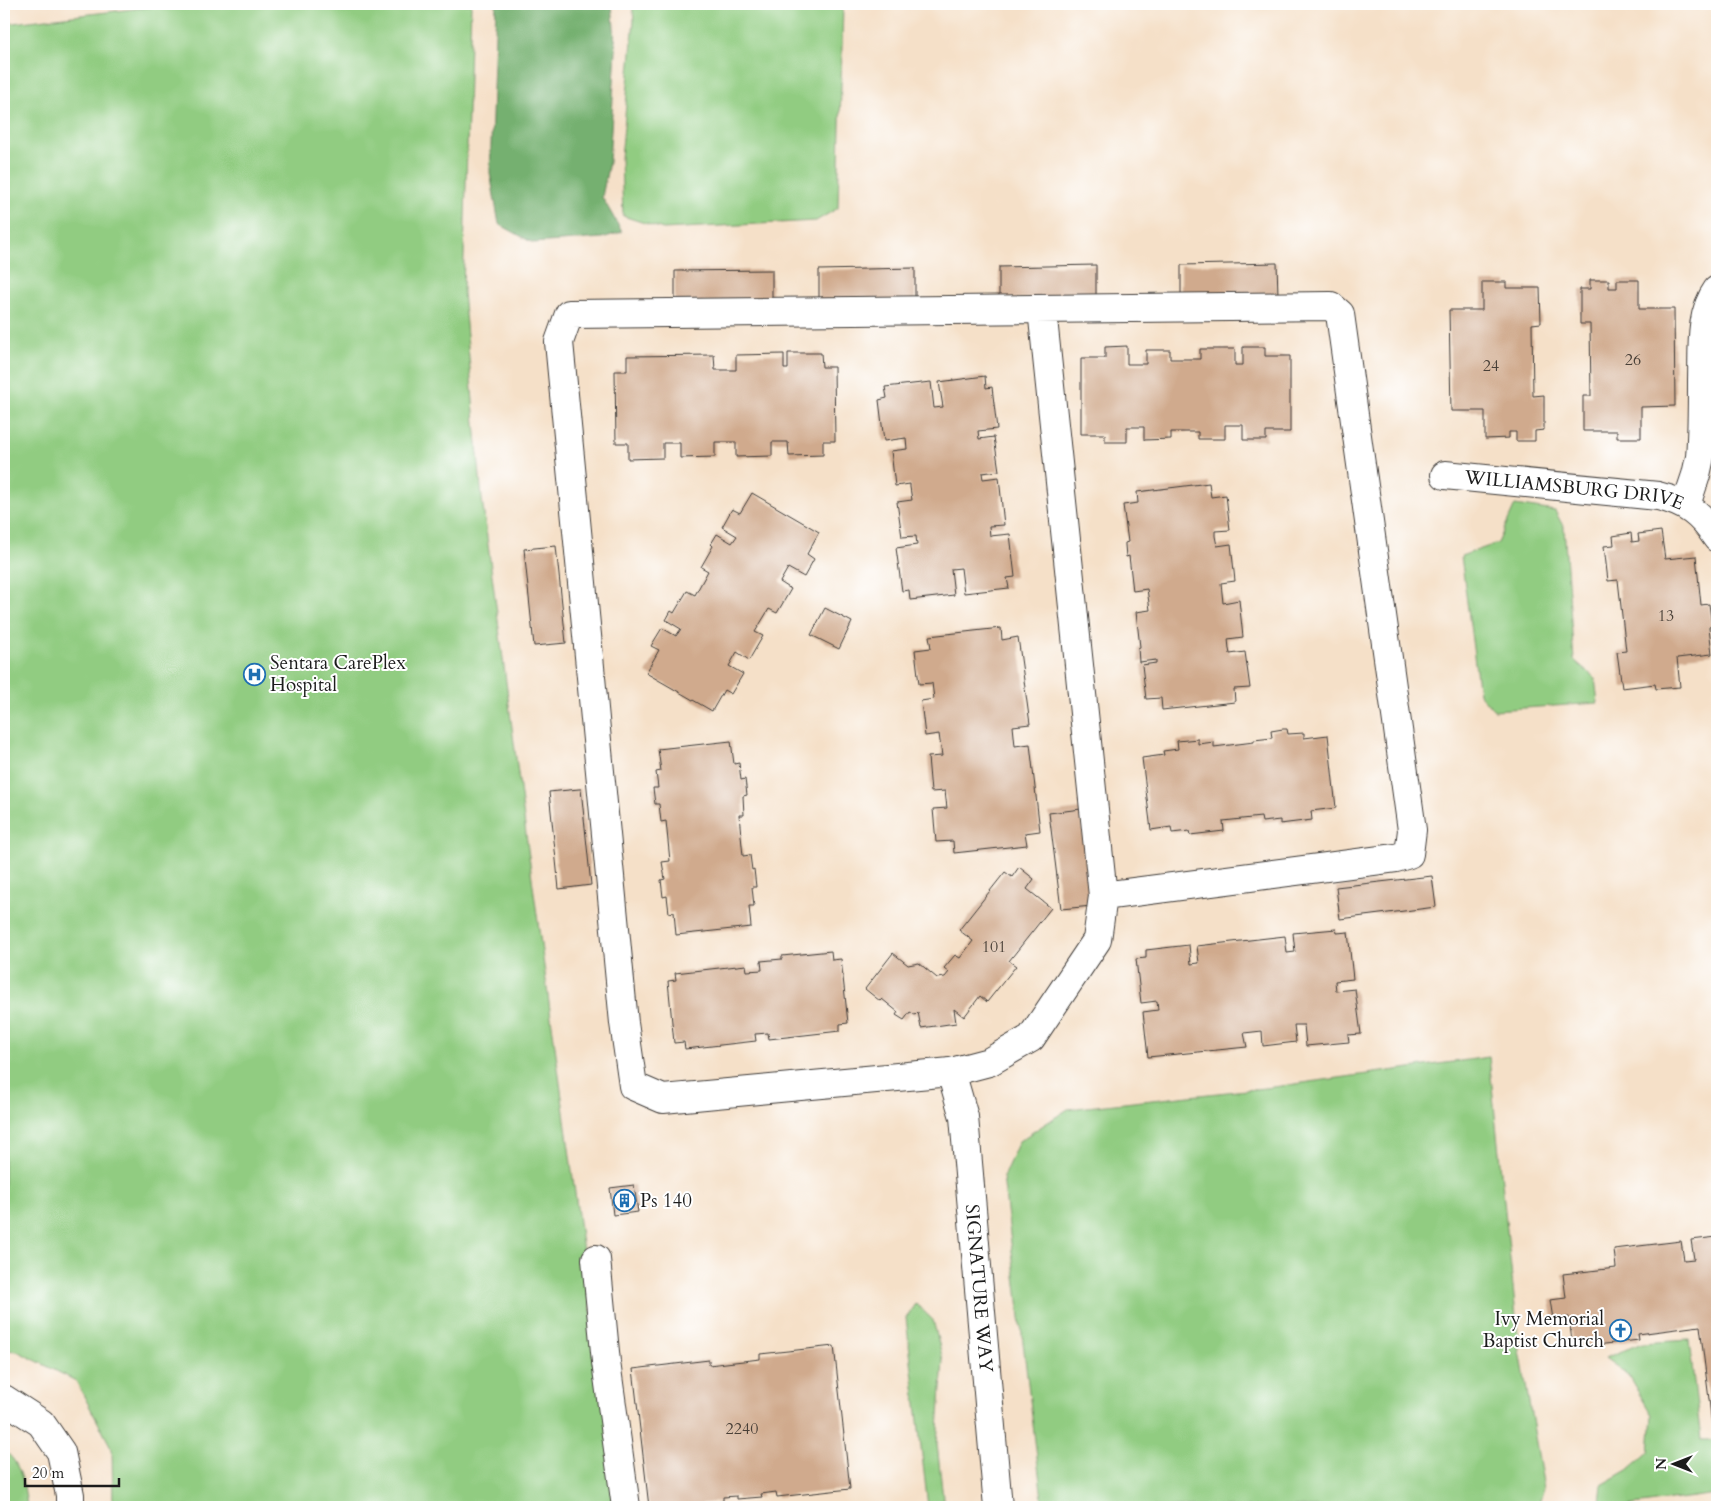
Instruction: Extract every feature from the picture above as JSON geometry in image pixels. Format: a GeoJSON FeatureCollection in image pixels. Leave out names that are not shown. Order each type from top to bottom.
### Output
{"type":"FeatureCollection","features":[{"type":"Feature","properties":{"kind":"street"},"geometry":{"type":"LineString","coordinates":[[1686,505],[1700,458],[1705,321],[1712,297],[1717,290]]}},
{"type":"Feature","properties":{"kind":"street"},"geometry":{"type":"LineString","coordinates":[[1042,310],[1103,896],[1097,940],[1031,1038],[989,1062],[951,1072],[664,1098],[633,1086],[624,1023],[559,342],[569,314],[1331,306],[1340,314],[1412,830],[1409,854],[1396,858],[1103,896]]}},
{"type":"Feature","properties":{"kind":"street","name":"WILLIAMSBURG DRIVE"},"geometry":{"type":"LineString","coordinates":[[1445,475],[1658,496],[1686,505],[1699,515],[1717,538]]}},
{"type":"Feature","properties":{"kind":"street","name":"SIGNATURE WAY"},"geometry":{"type":"LineString","coordinates":[[951,1072],[964,1117],[998,1507]]}},
{"type":"Feature","properties":{"kind":"street"},"geometry":{"type":"LineString","coordinates":[[596,1259],[606,1362],[626,1507]]}},
{"type":"Feature","properties":{"kind":"street"},"geometry":{"type":"LineString","coordinates":[[4,1399],[41,1423],[61,1452],[70,1495],[70,1507]]}},
{"type":"Feature","properties":{"kind":"green space","name":"Sentara CarePlex Hospital"},"geometry":{"type":"Polygon","coordinates":[[[210,4],[471,4],[463,292],[482,499],[618,1507],[113,1507],[112,1449],[76,1381],[17,1351],[4,1350],[4,24],[159,6],[210,4]]]}},
{"type":"Feature","properties":{"kind":"green space"},"geometry":{"type":"Polygon","coordinates":[[[496,4],[612,4],[616,51],[609,162],[602,197],[622,232],[602,238],[533,243],[499,224],[490,173],[496,4]]]}},
{"type":"Feature","properties":{"kind":"green space"},"geometry":{"type":"Polygon","coordinates":[[[632,4],[843,4],[838,208],[816,221],[663,229],[623,216],[621,158],[634,20],[632,4]]]}},
{"type":"Feature","properties":{"kind":"green space"},"geometry":{"type":"Polygon","coordinates":[[[1515,505],[1555,511],[1564,528],[1574,660],[1595,678],[1598,703],[1494,710],[1479,694],[1461,556],[1498,543],[1515,505]]]}},
{"type":"Feature","properties":{"kind":"green space"},"geometry":{"type":"Polygon","coordinates":[[[1489,1057],[1519,1345],[1544,1488],[1538,1507],[1043,1507],[1003,1177],[1019,1141],[1068,1109],[1274,1087],[1489,1057]]]}},
{"type":"Feature","properties":{"kind":"green space"},"geometry":{"type":"Polygon","coordinates":[[[916,1304],[933,1320],[943,1360],[937,1444],[944,1507],[928,1507],[906,1318],[916,1304]]]}},
{"type":"Feature","properties":{"kind":"green space"},"geometry":{"type":"Polygon","coordinates":[[[1689,1340],[1701,1440],[1717,1440],[1717,1494],[1618,1507],[1600,1502],[1602,1485],[1628,1470],[1649,1452],[1652,1415],[1628,1375],[1605,1358],[1642,1343],[1689,1340]]]}},
{"type":"Feature","properties":{"kind":"green space"},"geometry":{"type":"Polygon","coordinates":[[[4,1451],[18,1468],[27,1507],[4,1507],[4,1451]]]}},
{"type":"Feature","properties":{"kind":"building"},"geometry":{"type":"Polygon","coordinates":[[[1277,263],[1278,296],[1181,298],[1181,265],[1277,263]]]}},
{"type":"Feature","properties":{"kind":"building"},"geometry":{"type":"Polygon","coordinates":[[[1096,265],[1096,297],[999,299],[999,267],[1096,265]]]}},
{"type":"Feature","properties":{"kind":"building"},"geometry":{"type":"Polygon","coordinates":[[[915,268],[915,301],[819,303],[819,270],[915,268]]]}},
{"type":"Feature","properties":{"kind":"building"},"geometry":{"type":"Polygon","coordinates":[[[772,270],[772,302],[675,303],[675,271],[772,270]]]}},
{"type":"Feature","properties":{"kind":"building"},"geometry":{"type":"Polygon","coordinates":[[[1590,280],[1609,280],[1609,288],[1617,288],[1617,280],[1639,280],[1639,309],[1674,309],[1675,406],[1641,407],[1641,438],[1617,438],[1617,431],[1583,431],[1583,396],[1591,396],[1590,324],[1580,324],[1580,289],[1590,289],[1590,280]]]}},
{"type":"Feature","properties":{"kind":"building"},"geometry":{"type":"Polygon","coordinates":[[[1482,282],[1506,282],[1506,288],[1540,288],[1541,323],[1532,324],[1533,396],[1544,395],[1544,430],[1535,431],[1535,441],[1516,441],[1516,432],[1509,432],[1509,438],[1485,439],[1485,411],[1451,411],[1449,310],[1482,310],[1482,282]]]}},
{"type":"Feature","properties":{"kind":"building"},"geometry":{"type":"Polygon","coordinates":[[[1127,346],[1127,364],[1146,364],[1146,350],[1170,350],[1170,359],[1200,359],[1200,349],[1235,349],[1235,365],[1243,365],[1243,347],[1265,347],[1265,356],[1290,356],[1290,432],[1266,432],[1266,440],[1243,440],[1243,425],[1225,425],[1225,439],[1198,439],[1198,432],[1171,432],[1171,439],[1144,440],[1144,427],[1127,427],[1127,442],[1105,442],[1105,434],[1081,434],[1081,358],[1105,358],[1105,347],[1127,346]]]}},
{"type":"Feature","properties":{"kind":"building"},"geometry":{"type":"Polygon","coordinates":[[[788,353],[821,353],[822,367],[834,367],[835,441],[823,441],[823,455],[789,456],[788,442],[772,442],[772,456],[736,457],[736,442],[715,442],[715,457],[680,458],[680,443],[663,443],[663,458],[628,459],[628,443],[616,443],[615,371],[627,371],[627,356],[714,355],[715,370],[736,370],[736,355],[784,354],[784,369],[788,369],[788,353]]]}},
{"type":"Feature","properties":{"kind":"building"},"geometry":{"type":"Polygon","coordinates":[[[985,376],[986,388],[992,387],[997,429],[978,431],[979,439],[994,437],[999,471],[982,473],[983,479],[999,477],[1004,525],[989,526],[990,536],[1010,534],[1015,577],[1007,578],[1009,588],[964,593],[961,568],[951,569],[954,595],[910,600],[909,590],[902,591],[896,548],[917,545],[916,536],[902,537],[897,502],[912,500],[910,484],[895,486],[891,451],[907,449],[906,438],[884,441],[879,400],[887,398],[885,387],[931,382],[934,408],[943,407],[939,382],[985,376]]]}},
{"type":"Feature","properties":{"kind":"building"},"geometry":{"type":"Polygon","coordinates":[[[1209,483],[1211,497],[1226,495],[1230,530],[1215,531],[1215,536],[1217,546],[1231,544],[1235,581],[1221,583],[1223,603],[1239,600],[1243,637],[1228,639],[1229,649],[1230,654],[1245,652],[1250,688],[1234,689],[1235,702],[1162,710],[1161,698],[1146,699],[1142,665],[1156,663],[1156,660],[1139,662],[1138,648],[1140,647],[1136,612],[1150,610],[1147,589],[1133,591],[1129,556],[1126,557],[1125,543],[1128,542],[1123,505],[1138,503],[1137,492],[1209,483]]]}},
{"type":"Feature","properties":{"kind":"building"},"geometry":{"type":"Polygon","coordinates":[[[752,493],[819,532],[807,554],[814,559],[804,577],[788,568],[780,582],[791,589],[777,613],[769,609],[755,632],[763,636],[749,660],[737,652],[729,666],[743,674],[731,694],[724,690],[712,711],[646,673],[659,650],[651,646],[662,628],[676,636],[681,629],[666,620],[671,611],[674,613],[687,591],[695,595],[708,571],[701,567],[713,546],[711,544],[717,534],[732,543],[737,536],[722,527],[732,509],[740,513],[752,493]]]}},
{"type":"Feature","properties":{"kind":"building"},"geometry":{"type":"Polygon","coordinates":[[[1661,531],[1665,559],[1696,556],[1701,605],[1709,604],[1712,626],[1709,627],[1712,654],[1677,658],[1680,687],[1656,689],[1655,684],[1622,688],[1617,652],[1626,651],[1618,580],[1608,581],[1604,546],[1614,545],[1613,536],[1631,533],[1632,542],[1639,541],[1638,534],[1661,531]]]}},
{"type":"Feature","properties":{"kind":"building"},"geometry":{"type":"Polygon","coordinates":[[[556,546],[566,643],[534,646],[524,549],[556,546]]]}},
{"type":"Feature","properties":{"kind":"building"},"geometry":{"type":"Polygon","coordinates":[[[825,608],[852,622],[839,649],[811,635],[825,608]]]}},
{"type":"Feature","properties":{"kind":"building"},"geometry":{"type":"Polygon","coordinates":[[[1001,628],[1002,640],[1018,637],[1030,724],[1013,726],[1015,746],[1030,744],[1040,831],[1025,833],[1027,845],[954,853],[953,841],[936,842],[933,809],[947,808],[945,791],[931,792],[928,757],[942,756],[939,734],[925,736],[921,701],[934,699],[932,683],[919,684],[915,650],[931,648],[929,636],[1001,628]]]}},
{"type":"Feature","properties":{"kind":"building"},"geometry":{"type":"Polygon","coordinates":[[[1287,729],[1288,734],[1304,733],[1304,738],[1328,735],[1336,808],[1311,811],[1312,820],[1280,824],[1280,820],[1262,822],[1261,817],[1223,821],[1224,831],[1190,835],[1189,831],[1172,833],[1171,827],[1151,830],[1142,758],[1164,755],[1163,751],[1178,749],[1177,741],[1198,739],[1198,744],[1214,742],[1214,747],[1272,738],[1271,731],[1287,729]]]}},
{"type":"Feature","properties":{"kind":"building"},"geometry":{"type":"Polygon","coordinates":[[[731,741],[734,764],[739,763],[741,780],[745,779],[747,795],[743,796],[744,815],[739,815],[743,856],[750,855],[756,887],[752,887],[754,906],[749,906],[751,927],[676,935],[674,912],[669,913],[667,896],[663,897],[661,880],[665,879],[662,862],[670,861],[666,821],[661,822],[659,804],[655,804],[653,788],[658,788],[656,772],[661,771],[658,749],[731,741]]]}},
{"type":"Feature","properties":{"kind":"building"},"geometry":{"type":"Polygon","coordinates":[[[581,789],[591,885],[559,889],[549,792],[581,789]]]}},
{"type":"Feature","properties":{"kind":"building"},"geometry":{"type":"Polygon","coordinates":[[[1081,809],[1092,906],[1061,909],[1049,813],[1081,809]]]}},
{"type":"Feature","properties":{"kind":"building"},"geometry":{"type":"Polygon","coordinates":[[[1019,867],[1034,879],[1027,889],[1051,908],[1009,961],[1016,966],[987,1002],[980,996],[964,1017],[954,1009],[956,1023],[921,1028],[918,1012],[915,1015],[910,1012],[904,1020],[896,1015],[898,1012],[882,999],[880,1001],[865,989],[893,953],[908,965],[919,963],[937,978],[945,977],[949,972],[944,968],[955,955],[960,958],[973,941],[959,930],[1005,872],[1012,877],[1019,867]]]}},
{"type":"Feature","properties":{"kind":"building"},"geometry":{"type":"Polygon","coordinates":[[[1432,876],[1436,907],[1340,919],[1336,887],[1432,876]]]}},
{"type":"Feature","properties":{"kind":"building"},"geometry":{"type":"Polygon","coordinates":[[[1336,929],[1337,933],[1348,932],[1353,979],[1335,981],[1336,991],[1355,989],[1361,1034],[1348,1035],[1349,1042],[1306,1046],[1304,1025],[1294,1025],[1296,1042],[1263,1046],[1262,1031],[1244,1033],[1247,1047],[1148,1057],[1143,1012],[1158,1010],[1157,1001],[1141,1003],[1136,959],[1146,958],[1146,950],[1189,945],[1191,964],[1199,963],[1197,946],[1285,936],[1287,953],[1295,952],[1293,933],[1336,929]]]}},
{"type":"Feature","properties":{"kind":"building"},"geometry":{"type":"Polygon","coordinates":[[[831,951],[832,960],[841,959],[848,1023],[840,1024],[840,1031],[769,1039],[768,1033],[755,1034],[756,1041],[685,1049],[684,1042],[674,1043],[668,981],[676,980],[675,973],[746,965],[747,971],[762,970],[761,961],[782,959],[782,956],[831,951]]]}},
{"type":"Feature","properties":{"kind":"building","name":"Ps 140"},"geometry":{"type":"Polygon","coordinates":[[[634,1185],[638,1212],[613,1215],[610,1188],[634,1185]]]}},
{"type":"Feature","properties":{"kind":"building","name":"Ivy Memorial Baptist Church"},"geometry":{"type":"Polygon","coordinates":[[[1717,1237],[1717,1424],[1712,1424],[1700,1326],[1638,1334],[1639,1340],[1588,1346],[1587,1340],[1572,1341],[1569,1317],[1553,1319],[1550,1300],[1566,1298],[1563,1274],[1616,1268],[1614,1249],[1681,1241],[1684,1260],[1694,1259],[1691,1240],[1717,1237]]]}},
{"type":"Feature","properties":{"kind":"building"},"geometry":{"type":"Polygon","coordinates":[[[834,1346],[850,1489],[777,1497],[776,1492],[761,1494],[762,1497],[737,1499],[737,1496],[723,1497],[723,1501],[671,1507],[649,1507],[633,1369],[709,1360],[709,1365],[760,1359],[760,1354],[834,1346]]]}},
{"type":"Feature","properties":{"kind":"place","name":"Sentara CarePlex Hospital"},"geometry":{"type":"Point","coordinates":[254,674]}},
{"type":"Feature","properties":{"kind":"place","name":"Ps 140"},"geometry":{"type":"Point","coordinates":[624,1201]}},
{"type":"Feature","properties":{"kind":"place","name":"Ivy Memorial Baptist Church"},"geometry":{"type":"Point","coordinates":[1620,1330]}}]}
